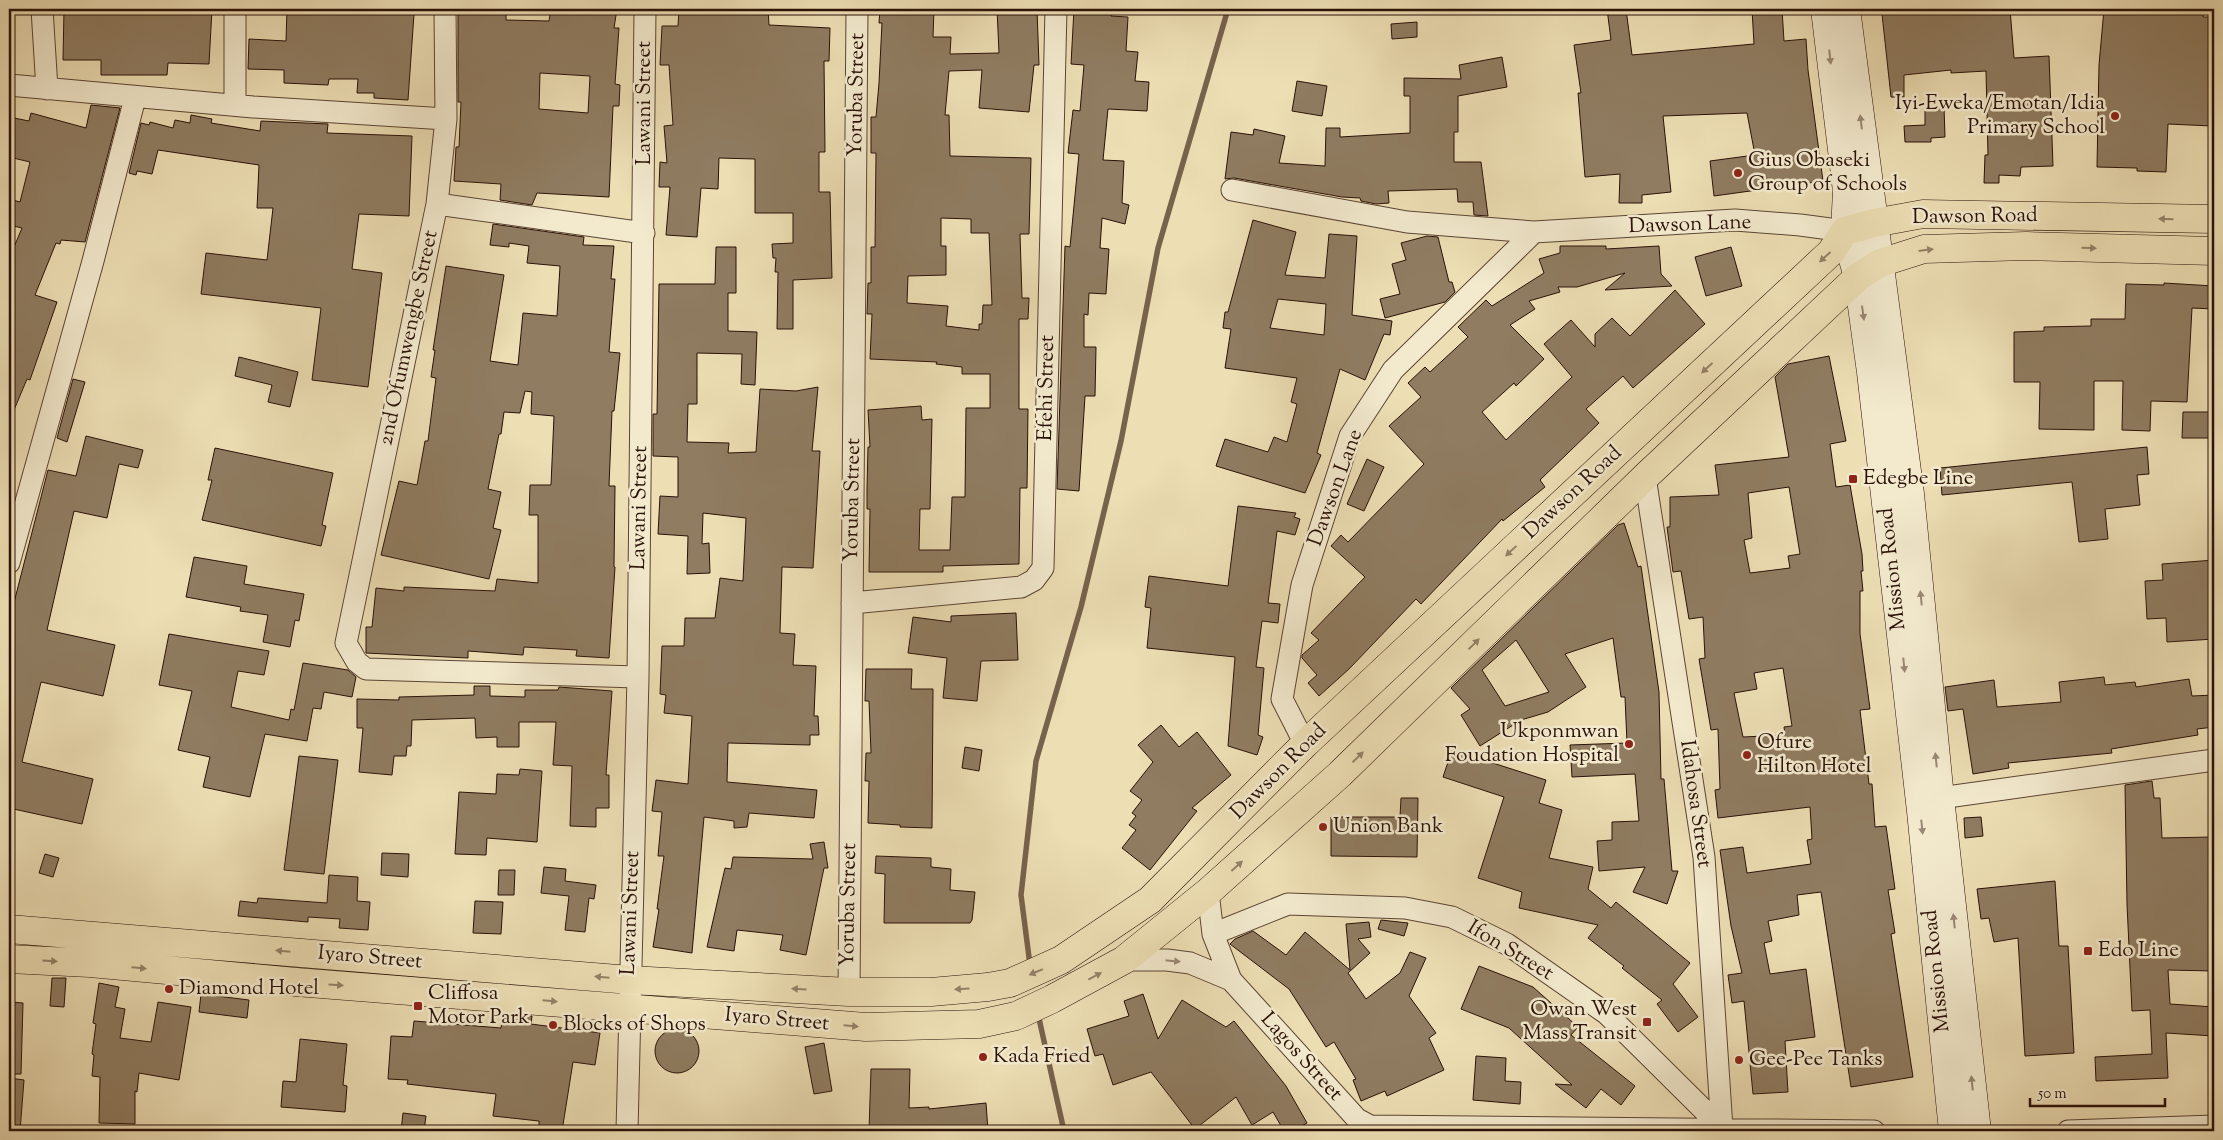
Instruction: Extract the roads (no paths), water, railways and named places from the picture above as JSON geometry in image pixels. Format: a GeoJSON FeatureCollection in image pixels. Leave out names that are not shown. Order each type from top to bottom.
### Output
{"type":"FeatureCollection","features":[{"type":"Feature","properties":{"kind":"highway","name":"Dawson Road"},"geometry":{"type":"LineString","coordinates":[[1010,983],[1061,960],[1150,900],[1305,744],[1831,252],[1845,231],[1874,223],[1923,214],[2214,220]]}},
{"type":"Feature","properties":{"kind":"highway","name":"Dawson Road"},"geometry":{"type":"LineString","coordinates":[[1016,1016],[1124,960],[1208,892],[1340,774],[1645,477],[1869,270],[1924,249],[2026,246],[2214,251]]}},
{"type":"Feature","properties":{"kind":"highway","name":"Iyaro Street"},"geometry":{"type":"LineString","coordinates":[[9,929],[630,980],[849,992],[931,992],[1010,983]]}},
{"type":"Feature","properties":{"kind":"highway","name":"Iyaro Street"},"geometry":{"type":"LineString","coordinates":[[9,959],[90,963],[296,982],[866,1028],[978,1024],[1016,1016]]}},
{"type":"Feature","properties":{"kind":"street"},"geometry":{"type":"LineString","coordinates":[[42,9],[47,89]]}},
{"type":"Feature","properties":{"kind":"street"},"geometry":{"type":"LineString","coordinates":[[235,9],[235,106]]}},
{"type":"Feature","properties":{"kind":"street","name":"2nd Ofumwengbe Street"},"geometry":{"type":"LineString","coordinates":[[445,9],[446,119],[437,204],[346,643],[357,662],[366,669],[638,676]]}},
{"type":"Feature","properties":{"kind":"street","name":"Lawani Street"},"geometry":{"type":"LineString","coordinates":[[627,1131],[638,676],[645,9]]}},
{"type":"Feature","properties":{"kind":"street","name":"Yoruba Street"},"geometry":{"type":"LineString","coordinates":[[849,992],[857,9]]}},
{"type":"Feature","properties":{"kind":"street","name":"Efehi Street"},"geometry":{"type":"LineString","coordinates":[[852,603],[1021,587],[1034,580],[1043,568],[1056,9]]}},
{"type":"Feature","properties":{"kind":"street","name":"Mission Road"},"geometry":{"type":"LineString","coordinates":[[1825,9],[1847,191],[1845,231],[1869,270],[1910,494],[1940,798],[1978,1131]]}},
{"type":"Feature","properties":{"kind":"street","name":"Mission Road"},"geometry":{"type":"LineString","coordinates":[[1846,9],[1874,223],[1869,270],[1871,372],[1918,792],[1953,1131]]}},
{"type":"Feature","properties":{"kind":"street"},"geometry":{"type":"LineString","coordinates":[[9,85],[235,106],[446,119]]}},
{"type":"Feature","properties":{"kind":"street"},"geometry":{"type":"LineString","coordinates":[[9,563],[93,261],[135,98]]}},
{"type":"Feature","properties":{"kind":"street","name":"Dawson Lane"},"geometry":{"type":"LineString","coordinates":[[1232,190],[1407,222],[1534,232],[1735,220],[1845,231]]}},
{"type":"Feature","properties":{"kind":"street"},"geometry":{"type":"LineString","coordinates":[[437,204],[644,233]]}},
{"type":"Feature","properties":{"kind":"street","name":"Dawson Lane"},"geometry":{"type":"LineString","coordinates":[[1305,744],[1282,699],[1302,584],[1350,436],[1394,370],[1534,232]]}},
{"type":"Feature","properties":{"kind":"street","name":"Idahosa Street"},"geometry":{"type":"LineString","coordinates":[[1645,477],[1704,857],[1722,1130]]}},
{"type":"Feature","properties":{"kind":"street"},"geometry":{"type":"LineString","coordinates":[[1940,798],[2214,760]]}},
{"type":"Feature","properties":{"kind":"street"},"geometry":{"type":"LineString","coordinates":[[1208,892],[1214,934],[1231,980]]}},
{"type":"Feature","properties":{"kind":"street","name":"Ifon Street"},"geometry":{"type":"LineString","coordinates":[[1214,934],[1288,904],[1405,908],[1452,917],[1507,944],[1607,1014],[1722,1130]]}},
{"type":"Feature","properties":{"kind":"street"},"geometry":{"type":"LineString","coordinates":[[1124,960],[1166,960],[1190,963],[1231,980]]}},
{"type":"Feature","properties":{"kind":"street","name":"Lagos Street"},"geometry":{"type":"LineString","coordinates":[[1231,980],[1357,1119],[1370,1129]]}},
{"type":"Feature","properties":{"kind":"street"},"geometry":{"type":"LineString","coordinates":[[2068,1131],[2214,1126]]}},
{"type":"Feature","properties":{"kind":"street"},"geometry":{"type":"LineString","coordinates":[[1370,1129],[1874,1131]]}},
{"type":"Feature","properties":{"kind":"waterway"},"geometry":{"type":"LineString","coordinates":[[1030,965],[1021,895],[1036,761],[1081,607],[1121,441],[1158,248],[1228,9]]}},
{"type":"Feature","properties":{"kind":"waterway"},"geometry":{"type":"LineString","coordinates":[[1038,1014],[1064,1131]]}},
{"type":"Feature","properties":{"kind":"place","name":"Iyi-Eweka/Emotan/Idia Primary School"},"geometry":{"type":"Point","coordinates":[2115,116]}},
{"type":"Feature","properties":{"kind":"place","name":"Gius Obaseki Group of Schools"},"geometry":{"type":"Point","coordinates":[1738,173]}},
{"type":"Feature","properties":{"kind":"place","name":"Edegbe Line"},"geometry":{"type":"Point","coordinates":[1853,479]}},
{"type":"Feature","properties":{"kind":"place","name":"Ukponmwan Foudation Hospital"},"geometry":{"type":"Point","coordinates":[1629,744]}},
{"type":"Feature","properties":{"kind":"place","name":"Ofure Hilton Hotel"},"geometry":{"type":"Point","coordinates":[1747,755]}},
{"type":"Feature","properties":{"kind":"place","name":"Union Bank"},"geometry":{"type":"Point","coordinates":[1323,827]}},
{"type":"Feature","properties":{"kind":"place","name":"Edo Line"},"geometry":{"type":"Point","coordinates":[2088,951]}},
{"type":"Feature","properties":{"kind":"place","name":"Diamond Hotel"},"geometry":{"type":"Point","coordinates":[169,989]}},
{"type":"Feature","properties":{"kind":"place","name":"Cliffosa Motor Park"},"geometry":{"type":"Point","coordinates":[418,1006]}},
{"type":"Feature","properties":{"kind":"place","name":"Owan West Mass Transit"},"geometry":{"type":"Point","coordinates":[1647,1022]}},
{"type":"Feature","properties":{"kind":"place","name":"Blocks of Shops"},"geometry":{"type":"Point","coordinates":[553,1025]}},
{"type":"Feature","properties":{"kind":"place","name":"Kada Fried"},"geometry":{"type":"Point","coordinates":[983,1057]}},
{"type":"Feature","properties":{"kind":"place","name":"Gee-Pee Tanks"},"geometry":{"type":"Point","coordinates":[1739,1060]}}]}
